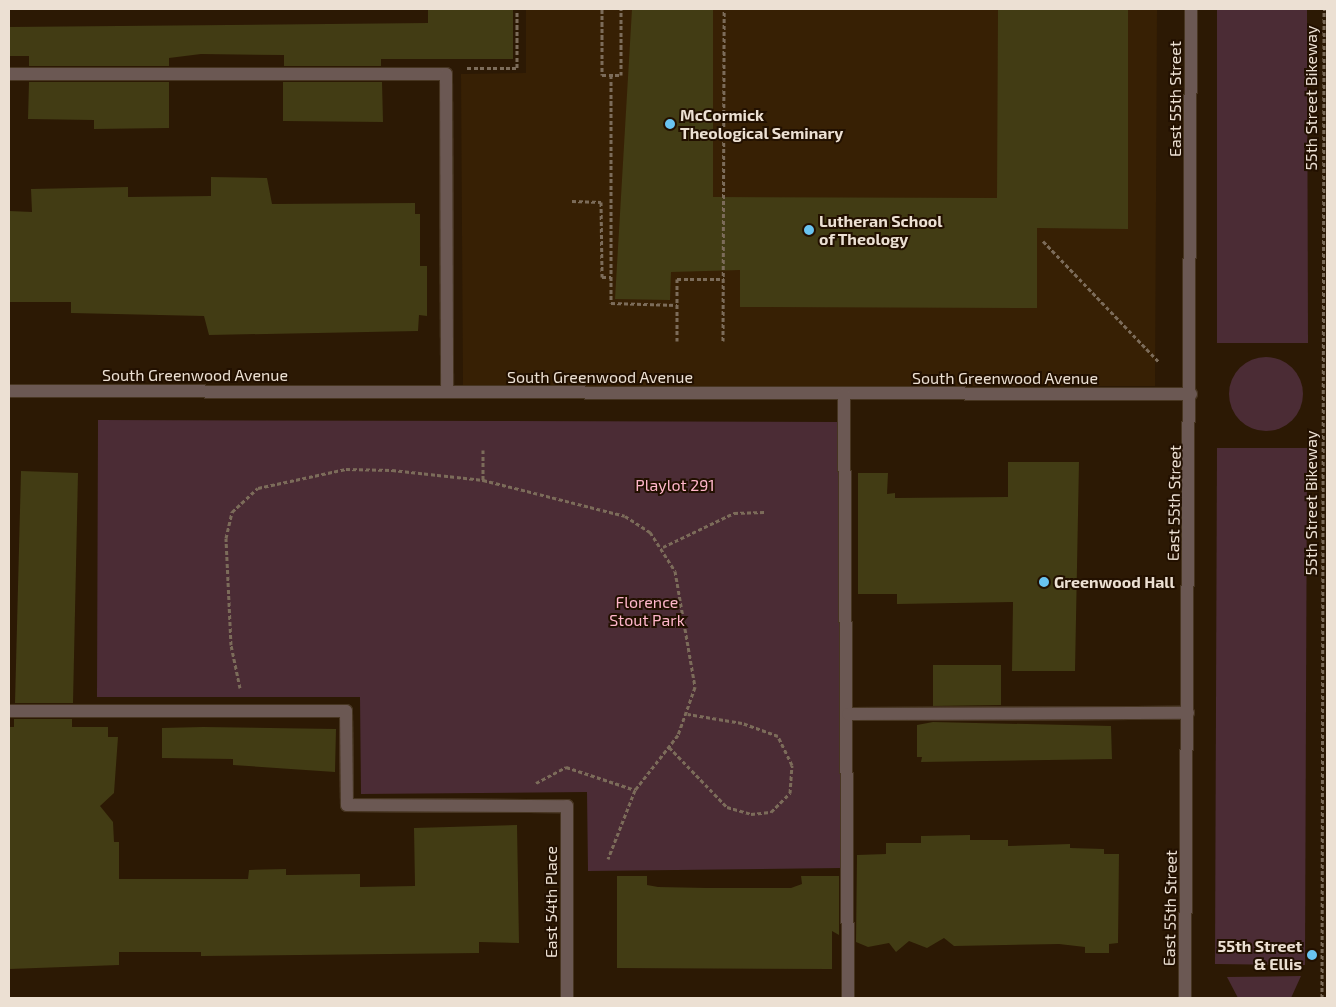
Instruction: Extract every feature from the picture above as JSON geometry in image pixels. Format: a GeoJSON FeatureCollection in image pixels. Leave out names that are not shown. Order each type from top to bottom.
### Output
{"type":"FeatureCollection","features":[{"type":"Feature","properties":{"kind":"street","name":"East 55th Street"},"geometry":{"type":"LineString","coordinates":[[1185,998],[1191,394],[1191,9]]}},
{"type":"Feature","properties":{"kind":"street"},"geometry":{"type":"LineString","coordinates":[[9,74],[446,74],[447,392]]}},
{"type":"Feature","properties":{"kind":"street","name":"South Greenwood Avenue"},"geometry":{"type":"LineString","coordinates":[[9,391],[1191,394]]}},
{"type":"Feature","properties":{"kind":"street"},"geometry":{"type":"LineString","coordinates":[[844,394],[848,714],[848,998]]}},
{"type":"Feature","properties":{"kind":"street"},"geometry":{"type":"LineString","coordinates":[[9,711],[346,711],[347,805],[525,806]]}},
{"type":"Feature","properties":{"kind":"street"},"geometry":{"type":"LineString","coordinates":[[848,714],[1188,713]]}},
{"type":"Feature","properties":{"kind":"street","name":"East 54th Place"},"geometry":{"type":"LineString","coordinates":[[525,806],[567,806],[567,998]]}},
{"type":"Feature","properties":{"kind":"path"},"geometry":{"type":"LineString","coordinates":[[460,68],[517,68],[517,9]]}},
{"type":"Feature","properties":{"kind":"path"},"geometry":{"type":"LineString","coordinates":[[602,9],[602,75],[621,75],[621,9]]}},
{"type":"Feature","properties":{"kind":"path"},"geometry":{"type":"LineString","coordinates":[[723,341],[724,9]]}},
{"type":"Feature","properties":{"kind":"path","name":"55th Street Bikeway"},"geometry":{"type":"LineString","coordinates":[[1322,998],[1324,9]]}},
{"type":"Feature","properties":{"kind":"path"},"geometry":{"type":"LineString","coordinates":[[611,75],[611,304],[677,305]]}},
{"type":"Feature","properties":{"kind":"path"},"geometry":{"type":"LineString","coordinates":[[572,201],[601,202],[602,277],[611,277]]}},
{"type":"Feature","properties":{"kind":"path"},"geometry":{"type":"LineString","coordinates":[[1043,241],[1159,362]]}},
{"type":"Feature","properties":{"kind":"path"},"geometry":{"type":"LineString","coordinates":[[677,341],[677,278],[724,279]]}},
{"type":"Feature","properties":{"kind":"path"},"geometry":{"type":"LineString","coordinates":[[483,450],[483,480]]}},
{"type":"Feature","properties":{"kind":"path"},"geometry":{"type":"LineString","coordinates":[[245,711],[231,645],[226,578],[226,538],[232,512],[243,498],[258,488],[346,469],[483,480],[625,516],[650,532],[663,547],[683,597],[695,687],[688,714],[669,746],[634,790],[608,859]]}},
{"type":"Feature","properties":{"kind":"path"},"geometry":{"type":"LineString","coordinates":[[663,547],[734,513],[766,512]]}},
{"type":"Feature","properties":{"kind":"path"},"geometry":{"type":"LineString","coordinates":[[669,746],[727,807],[751,814],[771,812],[790,793],[792,764],[778,736],[742,722],[688,714]]}},
{"type":"Feature","properties":{"kind":"path"},"geometry":{"type":"LineString","coordinates":[[525,806],[541,777],[566,767],[634,790]]}},
{"type":"Feature","properties":{"kind":"shaded area","name":"Lutheran School of Theology"},"geometry":{"type":"Polygon","coordinates":[[[526,9],[1157,9],[1155,386],[463,386],[461,74],[526,73],[526,9]]]}},
{"type":"Feature","properties":{"kind":"green space"},"geometry":{"type":"Polygon","coordinates":[[[1217,9],[1307,9],[1308,343],[1217,343],[1217,9]]]}},
{"type":"Feature","properties":{"kind":"green space"},"geometry":{"type":"Polygon","coordinates":[[[1266,357],[1280,360],[1292,368],[1300,380],[1303,394],[1300,408],[1292,420],[1280,428],[1266,431],[1252,428],[1240,420],[1232,408],[1229,394],[1232,380],[1240,368],[1252,360],[1266,357]]]}},
{"type":"Feature","properties":{"kind":"green space","name":"Florence Stout Park"},"geometry":{"type":"Polygon","coordinates":[[[98,420],[840,422],[841,868],[588,871],[587,792],[361,794],[360,697],[97,697],[98,420]]]}},
{"type":"Feature","properties":{"kind":"green space"},"geometry":{"type":"Polygon","coordinates":[[[1217,448],[1307,448],[1305,965],[1215,964],[1217,448]]]}},
{"type":"Feature","properties":{"kind":"green space"},"geometry":{"type":"Polygon","coordinates":[[[1301,976],[1291,998],[1238,998],[1227,977],[1301,976]]]}},
{"type":"Feature","properties":{"kind":"building"},"geometry":{"type":"Polygon","coordinates":[[[428,9],[513,9],[513,59],[381,59],[381,66],[284,66],[284,55],[201,54],[169,58],[169,66],[29,66],[29,56],[9,56],[9,27],[428,23],[428,9]]]}},
{"type":"Feature","properties":{"kind":"building"},"geometry":{"type":"Polygon","coordinates":[[[632,9],[713,9],[713,197],[997,198],[998,9],[1128,9],[1128,229],[1037,228],[1037,308],[740,307],[740,270],[671,272],[670,300],[615,299],[632,9]]]}},
{"type":"Feature","properties":{"kind":"building"},"geometry":{"type":"Polygon","coordinates":[[[29,82],[169,82],[169,128],[94,129],[94,120],[28,119],[29,82]]]}},
{"type":"Feature","properties":{"kind":"building"},"geometry":{"type":"Polygon","coordinates":[[[283,82],[382,82],[383,122],[283,121],[283,82]]]}},
{"type":"Feature","properties":{"kind":"building"},"geometry":{"type":"Polygon","coordinates":[[[211,177],[267,178],[272,204],[415,203],[415,214],[420,214],[420,266],[427,266],[427,316],[419,315],[418,331],[209,335],[204,316],[71,313],[71,302],[9,302],[9,211],[32,212],[31,189],[128,187],[128,197],[211,196],[211,177]]]}},
{"type":"Feature","properties":{"kind":"building"},"geometry":{"type":"Polygon","coordinates":[[[1008,462],[1079,462],[1075,671],[1012,671],[1013,602],[897,604],[897,594],[858,594],[858,473],[888,473],[887,494],[895,493],[895,498],[1008,497],[1008,462]]]}},
{"type":"Feature","properties":{"kind":"building"},"geometry":{"type":"Polygon","coordinates":[[[21,471],[78,473],[73,703],[15,703],[21,471]]]}},
{"type":"Feature","properties":{"kind":"building"},"geometry":{"type":"Polygon","coordinates":[[[933,665],[1001,665],[1001,705],[933,706],[933,665]]]}},
{"type":"Feature","properties":{"kind":"building"},"geometry":{"type":"Polygon","coordinates":[[[14,719],[72,719],[72,727],[108,727],[108,737],[118,737],[114,793],[100,806],[113,822],[114,842],[119,842],[119,879],[248,879],[249,870],[286,869],[286,875],[360,874],[360,887],[415,886],[414,828],[517,825],[519,943],[479,942],[479,953],[201,956],[201,952],[119,952],[119,965],[9,969],[9,727],[14,727],[14,719]]]}},
{"type":"Feature","properties":{"kind":"building"},"geometry":{"type":"Polygon","coordinates":[[[933,722],[1111,726],[1112,759],[921,762],[922,757],[917,757],[917,725],[933,722]]]}},
{"type":"Feature","properties":{"kind":"building"},"geometry":{"type":"Polygon","coordinates":[[[162,728],[336,729],[335,772],[233,765],[233,759],[162,758],[162,728]]]}},
{"type":"Feature","properties":{"kind":"building"},"geometry":{"type":"Polygon","coordinates":[[[970,835],[970,840],[1008,840],[1008,846],[1070,844],[1070,848],[1104,849],[1104,854],[1119,854],[1118,943],[1109,944],[1109,953],[1085,953],[1085,947],[1059,944],[954,946],[944,938],[927,948],[909,941],[896,952],[889,943],[868,947],[856,942],[857,855],[886,854],[886,843],[921,843],[921,836],[970,835]]]}},
{"type":"Feature","properties":{"kind":"building"},"geometry":{"type":"Polygon","coordinates":[[[617,876],[647,876],[647,885],[658,887],[791,888],[802,884],[801,876],[839,876],[839,935],[832,931],[832,969],[617,968],[617,876]]]}},
{"type":"Feature","properties":{"kind":"place","name":"McCormick Theological Seminary"},"geometry":{"type":"Point","coordinates":[670,124]}},
{"type":"Feature","properties":{"kind":"place","name":"Lutheran School of Theology"},"geometry":{"type":"Point","coordinates":[809,230]}},
{"type":"Feature","properties":{"kind":"place","name":"Greenwood Hall"},"geometry":{"type":"Point","coordinates":[1044,582]}},
{"type":"Feature","properties":{"kind":"place","name":"55th Street & Ellis"},"geometry":{"type":"Point","coordinates":[1312,955]}},
{"type":"Feature","properties":{"kind":"park label","name":"Playlot 291"},"geometry":{"type":"Point","coordinates":[675,485]}}]}
